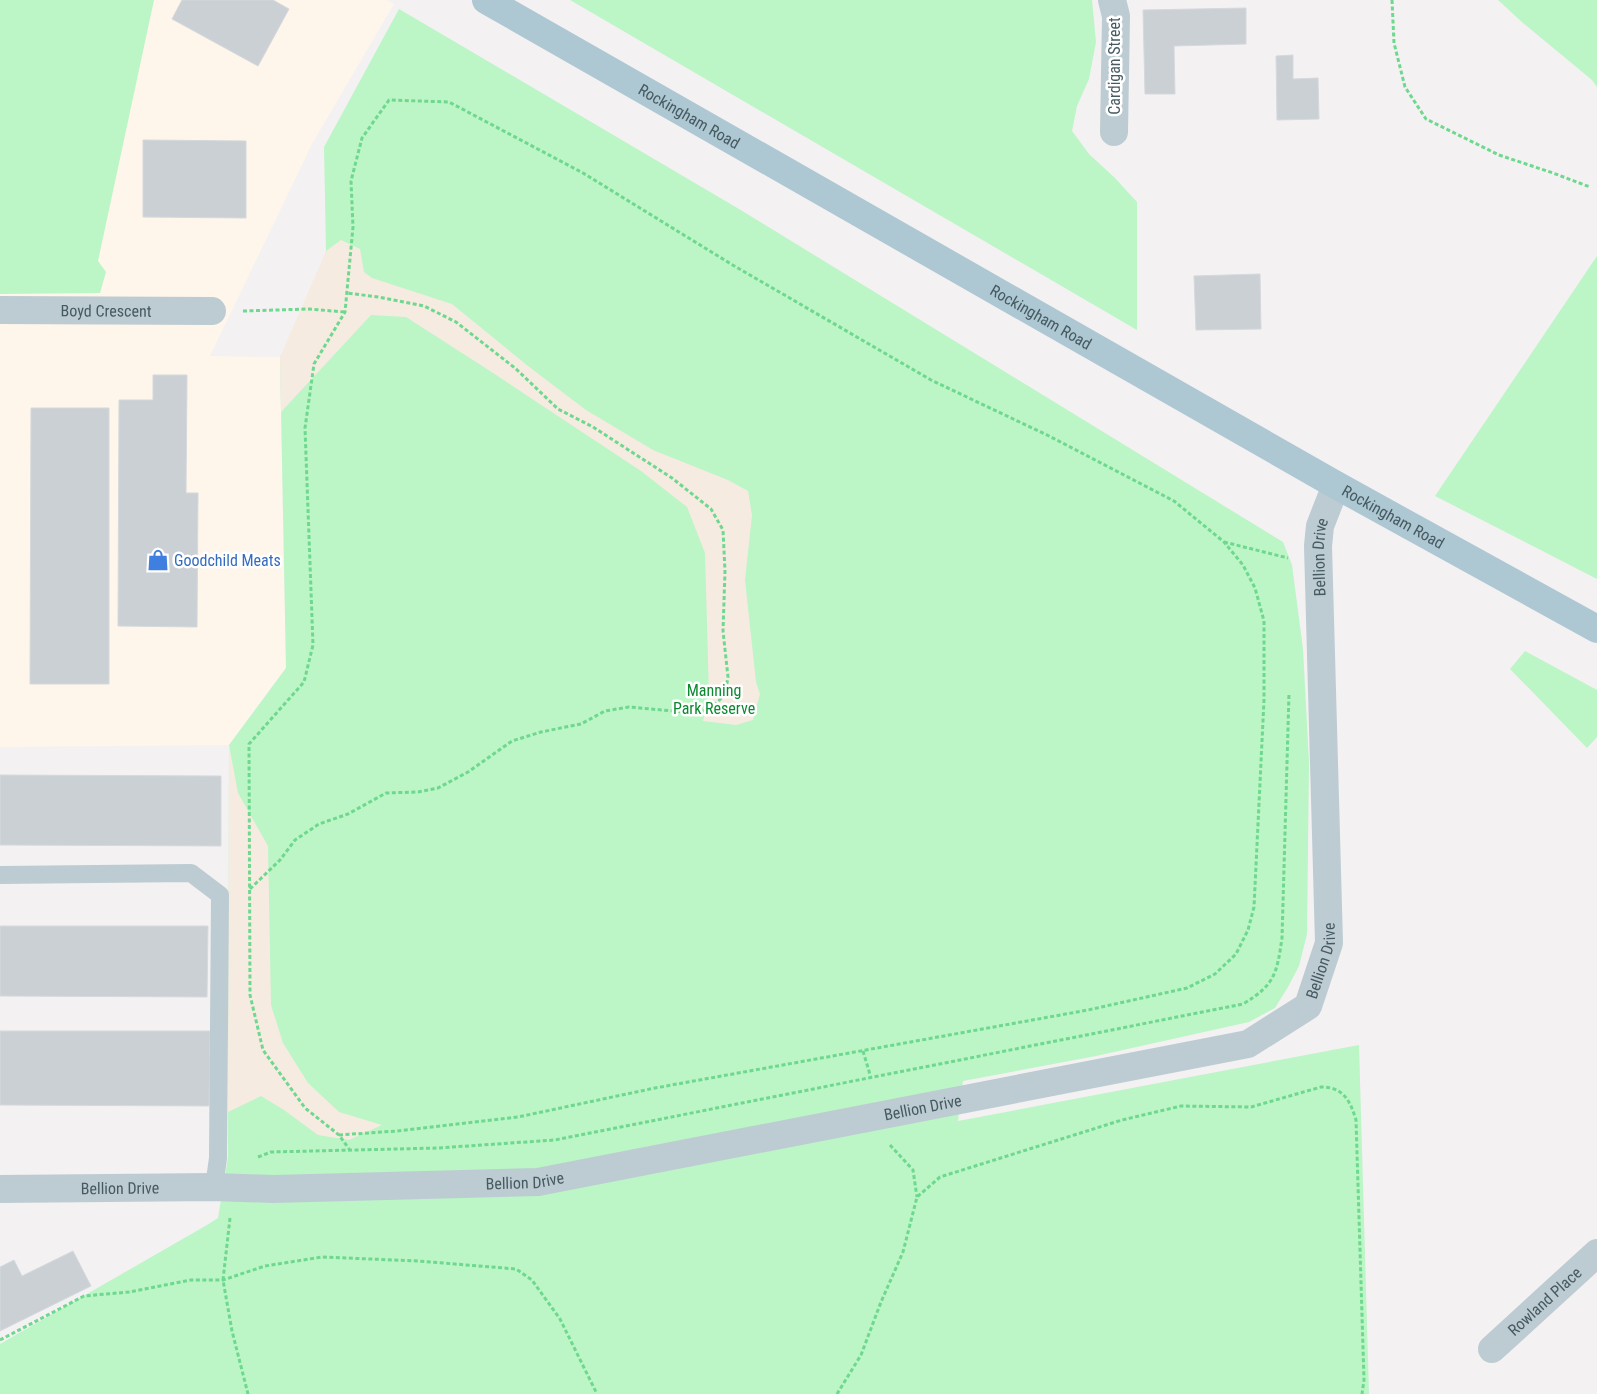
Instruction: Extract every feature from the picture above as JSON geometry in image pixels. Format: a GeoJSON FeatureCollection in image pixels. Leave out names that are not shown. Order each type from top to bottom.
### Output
{"type":"FeatureCollection","features":[{"type":"Feature","properties":{"kind":"main road","name":"Rockingham Road"},"geometry":{"type":"LineString","coordinates":[[486,0],[1336,485],[1597,629]]}},
{"type":"Feature","properties":{"kind":"street","name":"Cardigan Street"},"geometry":{"type":"LineString","coordinates":[[1112,0],[1116,16],[1114,132]]}},
{"type":"Feature","properties":{"kind":"street","name":"Boyd Crescent"},"geometry":{"type":"LineString","coordinates":[[0,310],[212,311]]}},
{"type":"Feature","properties":{"kind":"street","name":"Bellion Drive"},"geometry":{"type":"LineString","coordinates":[[0,1190],[224,1187],[273,1189],[538,1182],[1248,1044],[1308,1006],[1329,943],[1318,546],[1320,526],[1336,485]]}},
{"type":"Feature","properties":{"kind":"street","name":"Rowland Place"},"geometry":{"type":"LineString","coordinates":[[1492,1349],[1597,1253]]}},
{"type":"Feature","properties":{"kind":"lane"},"geometry":{"type":"LineString","coordinates":[[0,875],[191,873],[220,895],[218,1158],[224,1187]]}},
{"type":"Feature","properties":{"kind":"path"},"geometry":{"type":"LineString","coordinates":[[1392,0],[1394,43],[1405,87],[1426,119],[1499,155],[1590,187]]}},
{"type":"Feature","properties":{"kind":"path"},"geometry":{"type":"LineString","coordinates":[[339,1135],[397,1131],[518,1117],[655,1088],[1088,1010],[1187,988],[1214,974],[1236,954],[1248,930],[1254,907],[1265,645],[1264,621],[1255,588],[1244,565],[1224,542],[1174,501],[1047,435],[931,380],[731,264],[583,173],[448,102],[389,100],[362,138],[351,181],[354,227],[345,312],[314,364],[305,428],[313,645],[304,682],[249,744],[250,995],[264,1050],[305,1108],[339,1135],[349,1149]]}},
{"type":"Feature","properties":{"kind":"path"},"geometry":{"type":"LineString","coordinates":[[250,890],[280,860],[295,840],[319,824],[348,814],[386,794],[418,792],[438,788],[468,772],[512,741],[541,732],[581,724],[605,711],[628,707],[695,712],[711,709],[724,694],[728,677],[723,630],[723,530],[711,509],[672,478],[593,427],[558,409],[515,368],[456,322],[424,306],[347,293]]}},
{"type":"Feature","properties":{"kind":"path"},"geometry":{"type":"LineString","coordinates":[[212,311],[308,309],[345,312]]}},
{"type":"Feature","properties":{"kind":"path"},"geometry":{"type":"LineString","coordinates":[[1224,542],[1297,560]]}},
{"type":"Feature","properties":{"kind":"path"},"geometry":{"type":"LineString","coordinates":[[248,1394],[232,1331],[223,1280],[224,1187],[260,1155],[271,1152],[438,1148],[555,1140],[1244,1004],[1260,994],[1272,980],[1279,962],[1282,938],[1289,686]]}},
{"type":"Feature","properties":{"kind":"path"},"geometry":{"type":"LineString","coordinates":[[863,1051],[871,1078]]}},
{"type":"Feature","properties":{"kind":"path"},"geometry":{"type":"LineString","coordinates":[[917,1197],[940,1178],[1122,1120],[1182,1106],[1251,1107],[1311,1089],[1332,1087],[1338,1090],[1351,1103],[1356,1120],[1364,1380],[1362,1394]]}},
{"type":"Feature","properties":{"kind":"path"},"geometry":{"type":"LineString","coordinates":[[837,1394],[861,1355],[903,1252],[917,1197],[913,1170],[888,1143]]}},
{"type":"Feature","properties":{"kind":"path"},"geometry":{"type":"LineString","coordinates":[[0,1340],[84,1296],[129,1292],[191,1280],[223,1280],[265,1266],[322,1257],[418,1260],[516,1269],[532,1280],[560,1319],[597,1394]]}},
{"type":"Feature","properties":{"kind":"shaded area"},"geometry":{"type":"Polygon","coordinates":[[[0,0],[387,0],[394,4],[312,144],[210,356],[280,357],[286,668],[229,745],[0,747],[0,0]]]}},
{"type":"Feature","properties":{"kind":"green space"},"geometry":{"type":"Polygon","coordinates":[[[0,0],[154,0],[98,261],[106,272],[100,293],[0,294],[0,0]]]}},
{"type":"Feature","properties":{"kind":"green space"},"geometry":{"type":"Polygon","coordinates":[[[570,0],[1092,0],[1096,42],[1089,79],[1077,106],[1072,131],[1089,154],[1137,202],[1137,330],[570,0]]]}},
{"type":"Feature","properties":{"kind":"green space"},"geometry":{"type":"Polygon","coordinates":[[[1498,0],[1597,0],[1597,87],[1592,80],[1498,0]]]}},
{"type":"Feature","properties":{"kind":"green space","name":"Manning Park Reserve"},"geometry":{"type":"Polygon","coordinates":[[[399,9],[739,209],[1283,542],[1292,565],[1303,649],[1309,762],[1307,934],[1299,966],[1288,987],[1275,1008],[1249,1022],[1096,1056],[963,1081],[958,1121],[1359,1045],[1369,1394],[0,1394],[0,1344],[218,1218],[228,1157],[229,745],[286,668],[280,357],[308,309],[326,251],[324,147],[399,9]]]}},
{"type":"Feature","properties":{"kind":"green space"},"geometry":{"type":"Polygon","coordinates":[[[1597,256],[1597,579],[1435,496],[1597,256]]]}},
{"type":"Feature","properties":{"kind":"green space"},"geometry":{"type":"Polygon","coordinates":[[[1525,651],[1597,690],[1597,737],[1587,748],[1510,669],[1525,651]]]}},
{"type":"Feature","properties":{"kind":"sand"},"geometry":{"type":"Polygon","coordinates":[[[341,240],[360,249],[364,272],[372,278],[452,304],[586,410],[653,450],[728,480],[748,491],[752,515],[745,580],[756,682],[760,694],[753,720],[736,725],[703,721],[709,696],[705,553],[687,507],[641,471],[490,371],[406,317],[371,315],[281,412],[280,357],[326,251],[341,240]]]}},
{"type":"Feature","properties":{"kind":"sand"},"geometry":{"type":"Polygon","coordinates":[[[229,745],[238,793],[268,846],[271,1005],[283,1043],[308,1083],[339,1112],[382,1125],[349,1140],[318,1135],[261,1096],[228,1112],[229,745]]]}},
{"type":"Feature","properties":{"kind":"building"},"geometry":{"type":"Polygon","coordinates":[[[182,0],[273,0],[289,9],[258,66],[172,19],[182,0]]]}},
{"type":"Feature","properties":{"kind":"building"},"geometry":{"type":"Polygon","coordinates":[[[1246,8],[1246,44],[1174,46],[1175,94],[1145,94],[1143,10],[1246,8]]]}},
{"type":"Feature","properties":{"kind":"building"},"geometry":{"type":"Polygon","coordinates":[[[1293,55],[1293,79],[1318,78],[1319,119],[1277,120],[1276,56],[1293,55]]]}},
{"type":"Feature","properties":{"kind":"building"},"geometry":{"type":"Polygon","coordinates":[[[143,140],[246,141],[246,218],[143,217],[143,140]]]}},
{"type":"Feature","properties":{"kind":"building"},"geometry":{"type":"Polygon","coordinates":[[[1260,274],[1261,329],[1196,330],[1194,276],[1260,274]]]}},
{"type":"Feature","properties":{"kind":"building","name":"Goodchild Meats"},"geometry":{"type":"Polygon","coordinates":[[[153,375],[187,375],[186,493],[198,493],[197,627],[118,626],[119,400],[153,400],[153,375]]]}},
{"type":"Feature","properties":{"kind":"building"},"geometry":{"type":"Polygon","coordinates":[[[31,408],[109,408],[109,684],[30,684],[31,408]]]}},
{"type":"Feature","properties":{"kind":"building"},"geometry":{"type":"Polygon","coordinates":[[[0,775],[221,776],[221,846],[0,845],[0,775]]]}},
{"type":"Feature","properties":{"kind":"building"},"geometry":{"type":"Polygon","coordinates":[[[0,926],[208,926],[207,997],[0,996],[0,926]]]}},
{"type":"Feature","properties":{"kind":"building"},"geometry":{"type":"Polygon","coordinates":[[[0,1031],[210,1031],[209,1106],[0,1105],[0,1031]]]}},
{"type":"Feature","properties":{"kind":"building"},"geometry":{"type":"Polygon","coordinates":[[[73,1251],[91,1286],[0,1331],[0,1267],[14,1260],[22,1276],[73,1251]]]}},
{"type":"Feature","properties":{"kind":"place","name":"Goodchild Meats"},"geometry":{"type":"Point","coordinates":[158,560]}}]}
